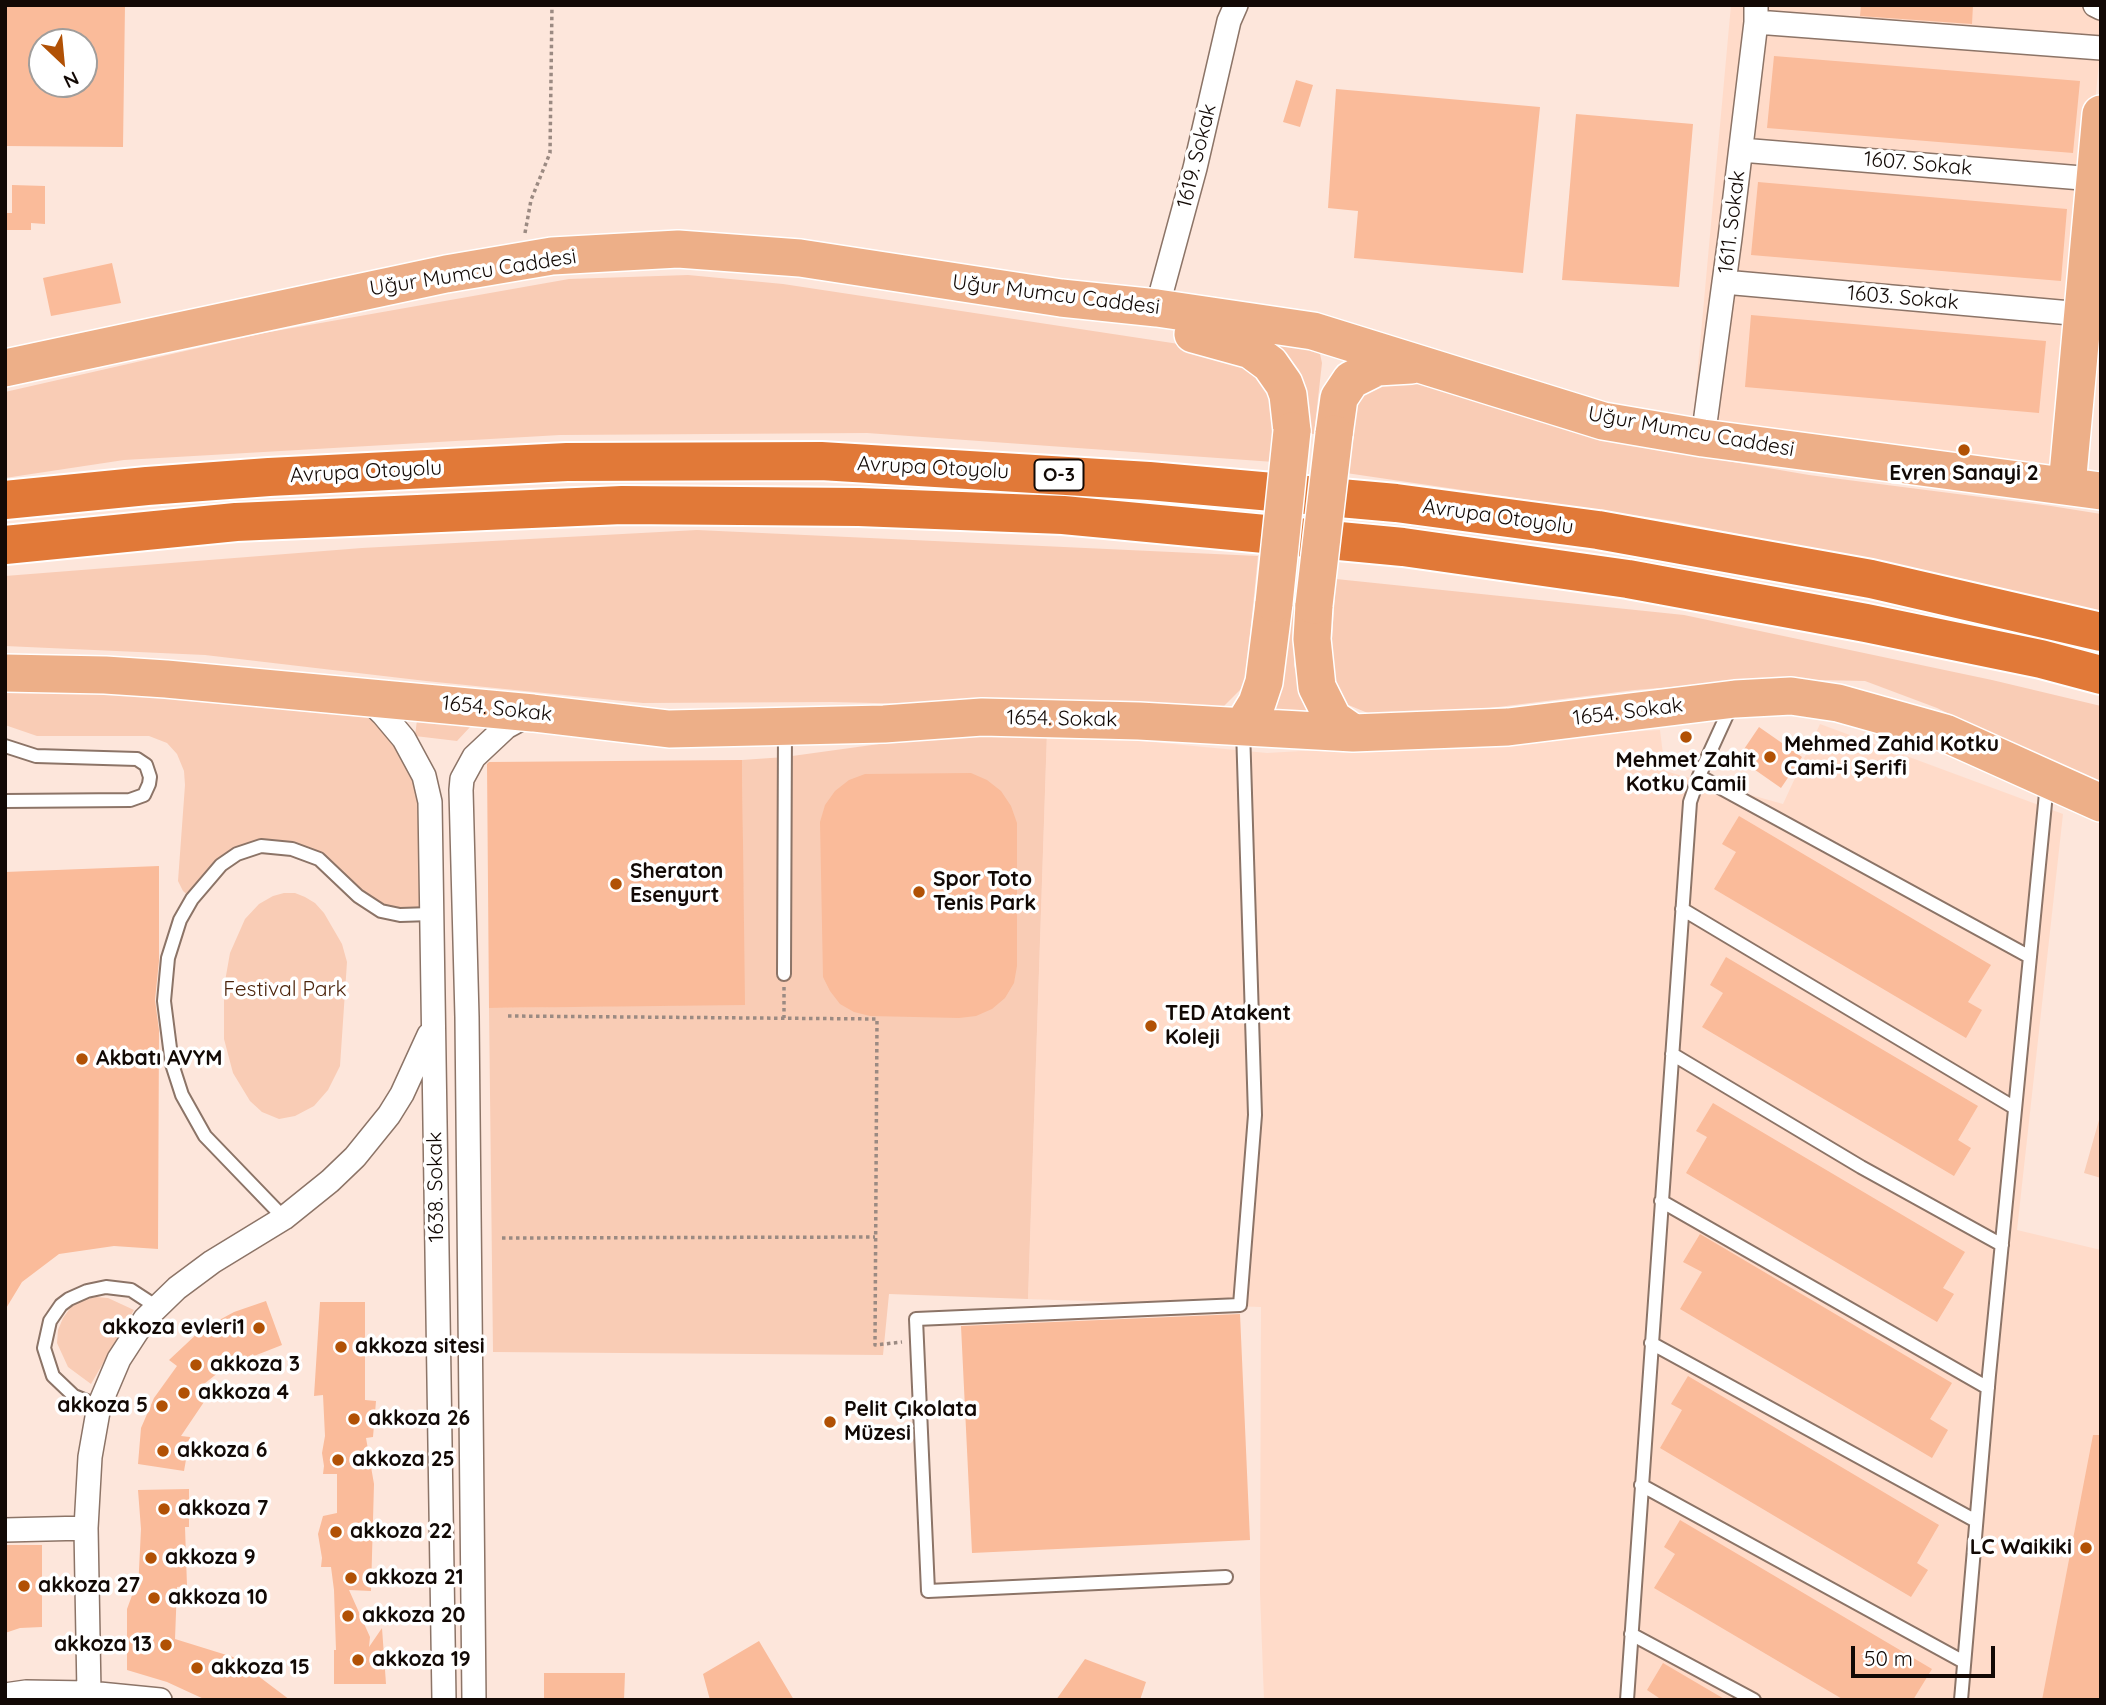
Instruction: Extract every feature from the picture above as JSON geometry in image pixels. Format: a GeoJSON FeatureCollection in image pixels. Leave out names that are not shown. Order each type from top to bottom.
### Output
{"type":"FeatureCollection","features":[{"type":"Feature","properties":{"kind":"highway","name":"Avrupa Otoyolu"},"geometry":{"type":"LineString","coordinates":[[5,500],[256,478],[567,462],[821,461],[1135,480],[1396,503],[1598,530],[1871,579],[2101,632]]}},
{"type":"Feature","properties":{"kind":"highway","name":"Avrupa Otoyolu"},"geometry":{"type":"LineString","coordinates":[[5,545],[236,522],[582,506],[859,507],[1063,515],[1403,547],[1628,579],[1853,620],[2041,659],[2101,675]]}},
{"type":"Feature","properties":{"kind":"main road"},"geometry":{"type":"LineString","coordinates":[[2084,488],[2082,314],[2101,114]]}},
{"type":"Feature","properties":{"kind":"main road","name":"Uğur Mumcu Caddesi"},"geometry":{"type":"LineString","coordinates":[[5,368],[446,274],[552,256],[678,250],[787,257],[1061,298],[1157,308],[1313,331],[1604,421],[1703,438],[2084,488]]}},
{"type":"Feature","properties":{"kind":"main road"},"geometry":{"type":"LineString","coordinates":[[1061,298],[1251,350],[1270,364],[1284,384],[1290,404],[1292,431],[1274,603],[1264,682],[1256,706],[1243,726]]}},
{"type":"Feature","properties":{"kind":"main road"},"geometry":{"type":"LineString","coordinates":[[1353,733],[1333,719],[1317,687],[1312,639],[1339,398],[1351,380],[1377,367],[1422,365]]}},
{"type":"Feature","properties":{"kind":"main road","name":"1654. Sokak"},"geometry":{"type":"LineString","coordinates":[[5,673],[117,675],[365,696],[669,729],[785,728],[982,717],[1243,726],[1353,733],[1508,727],[1735,699],[1791,696],[1838,703],[1945,733],[2101,803]]}},
{"type":"Feature","properties":{"kind":"street","name":"1619. Sokak"},"geometry":{"type":"LineString","coordinates":[[1157,308],[1195,168],[1228,21],[1236,5]]}},
{"type":"Feature","properties":{"kind":"street"},"geometry":{"type":"LineString","coordinates":[[2095,5],[2101,8]]}},
{"type":"Feature","properties":{"kind":"street"},"geometry":{"type":"LineString","coordinates":[[1756,14],[2101,48]]}},
{"type":"Feature","properties":{"kind":"street","name":"1611. Sokak"},"geometry":{"type":"LineString","coordinates":[[1703,438],[1756,14]]}},
{"type":"Feature","properties":{"kind":"street","name":"1607. Sokak"},"geometry":{"type":"LineString","coordinates":[[1741,150],[2094,179]]}},
{"type":"Feature","properties":{"kind":"street","name":"1603. Sokak"},"geometry":{"type":"LineString","coordinates":[[1724,282],[2082,314]]}},
{"type":"Feature","properties":{"kind":"street","name":"1638. Sokak"},"geometry":{"type":"LineString","coordinates":[[365,696],[404,739],[424,776],[429,802],[444,1700]]}},
{"type":"Feature","properties":{"kind":"street","name":"1638. Sokak"},"geometry":{"type":"LineString","coordinates":[[474,1700],[467,1017],[461,790],[462,779],[474,757],[506,727],[533,713]]}},
{"type":"Feature","properties":{"kind":"street"},"geometry":{"type":"LineString","coordinates":[[89,1693],[86,1528],[92,1438],[99,1406],[119,1359],[156,1307],[212,1262],[284,1218],[330,1181],[373,1137],[402,1094],[433,1026]]}},
{"type":"Feature","properties":{"kind":"street"},"geometry":{"type":"LineString","coordinates":[[5,1530],[86,1528]]}},
{"type":"Feature","properties":{"kind":"street"},"geometry":{"type":"LineString","coordinates":[[5,1695],[26,1692],[89,1693],[160,1700]]}},
{"type":"Feature","properties":{"kind":"lane"},"geometry":{"type":"LineString","coordinates":[[1627,1700],[1690,802],[1699,776],[1735,699]]}},
{"type":"Feature","properties":{"kind":"lane"},"geometry":{"type":"LineString","coordinates":[[1226,1577],[928,1591],[916,1319],[1240,1305],[1255,1115],[1243,726]]}},
{"type":"Feature","properties":{"kind":"lane"},"geometry":{"type":"LineString","coordinates":[[784,974],[785,728]]}},
{"type":"Feature","properties":{"kind":"lane"},"geometry":{"type":"LineString","coordinates":[[5,746],[36,756],[137,759],[146,765],[150,777],[144,795],[130,800],[5,801]]}},
{"type":"Feature","properties":{"kind":"lane"},"geometry":{"type":"LineString","coordinates":[[1699,776],[2029,957]]}},
{"type":"Feature","properties":{"kind":"lane"},"geometry":{"type":"LineString","coordinates":[[1961,1700],[1988,1388],[2047,779]]}},
{"type":"Feature","properties":{"kind":"lane"},"geometry":{"type":"LineString","coordinates":[[284,1218],[205,1136],[182,1095],[172,1064],[164,1001],[168,958],[180,920],[192,899],[220,865],[245,850],[261,846],[292,849],[319,859],[358,896],[382,911],[400,915],[430,915]]}},
{"type":"Feature","properties":{"kind":"lane"},"geometry":{"type":"LineString","coordinates":[[1682,909],[2015,1108]]}},
{"type":"Feature","properties":{"kind":"lane"},"geometry":{"type":"LineString","coordinates":[[1672,1054],[1861,1167],[2002,1245]]}},
{"type":"Feature","properties":{"kind":"lane"},"geometry":{"type":"LineString","coordinates":[[1661,1201],[1988,1388]]}},
{"type":"Feature","properties":{"kind":"lane"},"geometry":{"type":"LineString","coordinates":[[99,1406],[74,1396],[53,1376],[44,1348],[50,1321],[69,1298],[106,1287],[131,1290],[156,1307]]}},
{"type":"Feature","properties":{"kind":"lane"},"geometry":{"type":"LineString","coordinates":[[1651,1343],[1976,1521]]}},
{"type":"Feature","properties":{"kind":"lane"},"geometry":{"type":"LineString","coordinates":[[1641,1485],[1964,1662]]}},
{"type":"Feature","properties":{"kind":"lane"},"geometry":{"type":"LineString","coordinates":[[1631,1634],[1754,1700]]}},
{"type":"Feature","properties":{"kind":"path"},"geometry":{"type":"LineString","coordinates":[[525,261],[525,224],[531,200],[550,153],[552,5]]}},
{"type":"Feature","properties":{"kind":"path"},"geometry":{"type":"LineString","coordinates":[[784,974],[784,1018]]}},
{"type":"Feature","properties":{"kind":"path"},"geometry":{"type":"LineString","coordinates":[[508,1016],[877,1019],[875,1345],[917,1341]]}},
{"type":"Feature","properties":{"kind":"path"},"geometry":{"type":"LineString","coordinates":[[502,1238],[875,1237]]}},
{"type":"Feature","properties":{"kind":"shaded area"},"geometry":{"type":"Polygon","coordinates":[[[1731,5],[2101,5],[2101,44],[2057,467],[1693,421],[1731,5]]]}},
{"type":"Feature","properties":{"kind":"shaded area"},"geometry":{"type":"Polygon","coordinates":[[[1820,724],[2063,814],[2017,1230],[2101,1250],[2101,1700],[1264,1700],[1260,1593],[1261,1307],[1028,1299],[1047,732],[1267,753],[1660,730],[1665,771],[1783,804],[1820,724]]]}},
{"type":"Feature","properties":{"kind":"green space"},"geometry":{"type":"Polygon","coordinates":[[[688,275],[783,284],[1192,346],[1244,361],[1280,399],[1274,462],[867,433],[560,435],[124,460],[5,478],[5,392],[264,333],[569,279],[688,275]]]}},
{"type":"Feature","properties":{"kind":"green space"},"geometry":{"type":"Polygon","coordinates":[[[1258,333],[1315,349],[1320,354],[1322,363],[1314,434],[1303,433],[1306,395],[1299,370],[1283,349],[1258,333]]]}},
{"type":"Feature","properties":{"kind":"green space"},"geometry":{"type":"Polygon","coordinates":[[[1404,379],[1616,442],[1809,475],[2101,514],[2101,614],[1968,580],[1673,521],[1346,473],[1345,416],[1361,384],[1404,379]]]}},
{"type":"Feature","properties":{"kind":"green space"},"geometry":{"type":"Polygon","coordinates":[[[697,530],[1258,556],[1245,685],[1219,711],[831,702],[643,703],[205,655],[5,646],[5,576],[362,548],[697,530]]]}},
{"type":"Feature","properties":{"kind":"green space"},"geometry":{"type":"Polygon","coordinates":[[[1336,579],[1684,615],[1992,680],[2101,706],[2101,784],[2044,761],[1937,708],[1865,681],[1769,679],[1635,690],[1466,711],[1375,716],[1346,704],[1330,668],[1336,579]]]}},
{"type":"Feature","properties":{"kind":"green space"},"geometry":{"type":"Polygon","coordinates":[[[1286,590],[1299,593],[1294,665],[1302,699],[1313,719],[1270,716],[1286,590]]]}},
{"type":"Feature","properties":{"kind":"green space"},"geometry":{"type":"Polygon","coordinates":[[[5,685],[383,714],[420,766],[431,914],[390,913],[306,854],[245,850],[192,899],[183,891],[178,881],[185,785],[184,771],[177,754],[167,743],[149,736],[37,736],[5,725],[5,685]]]}},
{"type":"Feature","properties":{"kind":"green space"},"geometry":{"type":"Polygon","coordinates":[[[417,720],[471,726],[457,741],[415,736],[417,720]]]}},
{"type":"Feature","properties":{"kind":"green space"},"geometry":{"type":"Polygon","coordinates":[[[966,732],[1047,732],[1028,1299],[889,1294],[883,1355],[493,1352],[489,1008],[744,1004],[742,760],[785,757],[966,732]]]}},
{"type":"Feature","properties":{"kind":"green space","name":"Festival Park"},"geometry":{"type":"Polygon","coordinates":[[[284,893],[295,893],[315,903],[342,944],[347,962],[340,1066],[328,1090],[314,1106],[295,1116],[279,1119],[262,1112],[250,1101],[233,1073],[224,1039],[224,987],[230,953],[245,919],[259,904],[284,893]]]}},
{"type":"Feature","properties":{"kind":"green space"},"geometry":{"type":"Polygon","coordinates":[[[2101,1113],[2101,1178],[2084,1173],[2101,1113]]]}},
{"type":"Feature","properties":{"kind":"green space"},"geometry":{"type":"Polygon","coordinates":[[[96,1297],[108,1298],[134,1310],[91,1384],[68,1367],[57,1343],[58,1330],[71,1307],[96,1297]]]}},
{"type":"Feature","properties":{"kind":"building"},"geometry":{"type":"Polygon","coordinates":[[[5,5],[125,5],[123,147],[5,146],[5,5]]]}},
{"type":"Feature","properties":{"kind":"building"},"geometry":{"type":"Polygon","coordinates":[[[1861,5],[1973,5],[1972,24],[1860,16],[1861,5]]]}},
{"type":"Feature","properties":{"kind":"building"},"geometry":{"type":"Polygon","coordinates":[[[1774,56],[2080,81],[2073,153],[1767,128],[1774,56]]]}},
{"type":"Feature","properties":{"kind":"building"},"geometry":{"type":"Polygon","coordinates":[[[1296,80],[1313,85],[1300,127],[1283,122],[1296,80]]]}},
{"type":"Feature","properties":{"kind":"building"},"geometry":{"type":"Polygon","coordinates":[[[1336,89],[1540,107],[1523,273],[1354,258],[1358,211],[1328,208],[1336,89]]]}},
{"type":"Feature","properties":{"kind":"building"},"geometry":{"type":"Polygon","coordinates":[[[1576,114],[1693,124],[1679,287],[1562,280],[1576,114]]]}},
{"type":"Feature","properties":{"kind":"building"},"geometry":{"type":"Polygon","coordinates":[[[1758,182],[2067,209],[2061,281],[1751,255],[1758,182]]]}},
{"type":"Feature","properties":{"kind":"building"},"geometry":{"type":"Polygon","coordinates":[[[12,185],[45,186],[45,224],[31,223],[31,230],[5,230],[5,213],[12,213],[12,185]]]}},
{"type":"Feature","properties":{"kind":"building"},"geometry":{"type":"Polygon","coordinates":[[[112,263],[121,303],[51,316],[43,278],[112,263]]]}},
{"type":"Feature","properties":{"kind":"building"},"geometry":{"type":"Polygon","coordinates":[[[1751,315],[2046,341],[2039,413],[1745,387],[1751,315]]]}},
{"type":"Feature","properties":{"kind":"building","name":"Mehmed Zahid Kotku Cami-i Şerifi"},"geometry":{"type":"Polygon","coordinates":[[[1759,727],[1802,757],[1781,788],[1738,758],[1759,727]]]}},
{"type":"Feature","properties":{"kind":"building","name":"Sheraton Esenyurt"},"geometry":{"type":"Polygon","coordinates":[[[742,760],[745,1005],[489,1008],[489,762],[742,760]]]}},
{"type":"Feature","properties":{"kind":"building","name":"Spor Toto Tenis Park"},"geometry":{"type":"Polygon","coordinates":[[[971,773],[987,780],[1001,791],[1011,806],[1017,823],[1017,966],[1014,983],[1005,998],[992,1009],[976,1016],[870,1016],[854,1012],[840,1004],[823,977],[820,822],[825,805],[835,791],[849,780],[865,774],[971,773]]]}},
{"type":"Feature","properties":{"kind":"building"},"geometry":{"type":"Polygon","coordinates":[[[1739,816],[1991,965],[1968,1002],[1982,1010],[1966,1038],[1714,889],[1736,852],[1722,844],[1739,816]]]}},
{"type":"Feature","properties":{"kind":"building","name":"Akbatı AVYM"},"geometry":{"type":"Polygon","coordinates":[[[159,866],[159,961],[155,1000],[159,1030],[158,1249],[114,1246],[59,1254],[22,1282],[5,1310],[5,872],[159,866]]]}},
{"type":"Feature","properties":{"kind":"building"},"geometry":{"type":"Polygon","coordinates":[[[1726,957],[1978,1106],[1958,1140],[1971,1148],[1954,1176],[1702,1027],[1723,993],[1710,985],[1726,957]]]}},
{"type":"Feature","properties":{"kind":"building"},"geometry":{"type":"Polygon","coordinates":[[[1713,1103],[1965,1252],[1943,1288],[1954,1294],[1937,1322],[1686,1173],[1707,1137],[1696,1131],[1713,1103]]]}},
{"type":"Feature","properties":{"kind":"building"},"geometry":{"type":"Polygon","coordinates":[[[1700,1234],[1952,1383],[1930,1419],[1948,1430],[1932,1458],[1680,1309],[1702,1272],[1683,1262],[1700,1234]]]}},
{"type":"Feature","properties":{"kind":"building"},"geometry":{"type":"Polygon","coordinates":[[[266,1301],[282,1345],[254,1356],[253,1354],[219,1372],[199,1388],[208,1396],[181,1436],[190,1437],[184,1471],[138,1464],[141,1428],[154,1398],[177,1366],[169,1360],[201,1330],[234,1312],[266,1301]]]}},
{"type":"Feature","properties":{"kind":"building"},"geometry":{"type":"Polygon","coordinates":[[[320,1302],[365,1302],[365,1400],[376,1401],[373,1437],[366,1438],[374,1484],[371,1591],[349,1590],[370,1637],[369,1647],[382,1628],[386,1684],[334,1684],[334,1590],[331,1567],[321,1567],[318,1534],[323,1516],[337,1513],[337,1474],[323,1474],[323,1395],[314,1396],[320,1302]]]}},
{"type":"Feature","properties":{"kind":"building"},"geometry":{"type":"Polygon","coordinates":[[[1240,1314],[1250,1540],[972,1553],[961,1326],[1240,1314]]]}},
{"type":"Feature","properties":{"kind":"building"},"geometry":{"type":"Polygon","coordinates":[[[1688,1376],[1939,1525],[1917,1563],[1928,1570],[1911,1597],[1660,1448],[1682,1410],[1671,1404],[1688,1376]]]}},
{"type":"Feature","properties":{"kind":"building","name":"LC Waikiki"},"geometry":{"type":"Polygon","coordinates":[[[2093,1435],[2101,1435],[2101,1700],[2042,1700],[2093,1435]]]}},
{"type":"Feature","properties":{"kind":"building"},"geometry":{"type":"Polygon","coordinates":[[[189,1489],[189,1527],[185,1527],[187,1586],[177,1587],[175,1639],[233,1657],[290,1700],[206,1700],[167,1682],[127,1670],[127,1609],[134,1590],[138,1590],[141,1529],[138,1490],[189,1489]]]}},
{"type":"Feature","properties":{"kind":"building"},"geometry":{"type":"Polygon","coordinates":[[[1680,1520],[1932,1669],[1913,1700],[1844,1700],[1654,1588],[1675,1554],[1664,1547],[1680,1520]]]}},
{"type":"Feature","properties":{"kind":"building","name":"akkoza 27"},"geometry":{"type":"Polygon","coordinates":[[[5,1545],[42,1545],[42,1627],[20,1628],[5,1633],[5,1545]]]}},
{"type":"Feature","properties":{"kind":"building"},"geometry":{"type":"Polygon","coordinates":[[[759,1641],[794,1700],[710,1700],[703,1674],[759,1641]]]}},
{"type":"Feature","properties":{"kind":"building"},"geometry":{"type":"Polygon","coordinates":[[[1085,1659],[1146,1682],[1140,1700],[1056,1700],[1085,1659]]]}},
{"type":"Feature","properties":{"kind":"building"},"geometry":{"type":"Polygon","coordinates":[[[1663,1663],[1726,1700],[1662,1700],[1647,1690],[1663,1663]]]}},
{"type":"Feature","properties":{"kind":"building"},"geometry":{"type":"Polygon","coordinates":[[[544,1673],[625,1673],[624,1700],[544,1700],[544,1673]]]}},
{"type":"Feature","properties":{"kind":"place","name":"Evren Sanayi 2"},"geometry":{"type":"Point","coordinates":[1964,450]}},
{"type":"Feature","properties":{"kind":"place","name":"Mehmet Zahit Kotku Camii"},"geometry":{"type":"Point","coordinates":[1686,737]}},
{"type":"Feature","properties":{"kind":"place","name":"Mehmed Zahid Kotku Cami-i Şerifi"},"geometry":{"type":"Point","coordinates":[1770,757]}},
{"type":"Feature","properties":{"kind":"place","name":"Sheraton Esenyurt"},"geometry":{"type":"Point","coordinates":[616,884]}},
{"type":"Feature","properties":{"kind":"place","name":"Spor Toto Tenis Park"},"geometry":{"type":"Point","coordinates":[919,892]}},
{"type":"Feature","properties":{"kind":"place","name":"TED Atakent Koleji"},"geometry":{"type":"Point","coordinates":[1151,1026]}},
{"type":"Feature","properties":{"kind":"place","name":"Akbatı AVYM"},"geometry":{"type":"Point","coordinates":[82,1059]}},
{"type":"Feature","properties":{"kind":"place","name":"akkoza evleri1"},"geometry":{"type":"Point","coordinates":[259,1328]}},
{"type":"Feature","properties":{"kind":"place","name":"akkoza sitesi"},"geometry":{"type":"Point","coordinates":[341,1347]}},
{"type":"Feature","properties":{"kind":"place","name":"akkoza 3"},"geometry":{"type":"Point","coordinates":[196,1365]}},
{"type":"Feature","properties":{"kind":"place","name":"akkoza 4"},"geometry":{"type":"Point","coordinates":[184,1393]}},
{"type":"Feature","properties":{"kind":"place","name":"akkoza 5"},"geometry":{"type":"Point","coordinates":[162,1406]}},
{"type":"Feature","properties":{"kind":"place","name":"akkoza 26"},"geometry":{"type":"Point","coordinates":[354,1419]}},
{"type":"Feature","properties":{"kind":"place","name":"Pelit Çıkolata Müzesi"},"geometry":{"type":"Point","coordinates":[830,1422]}},
{"type":"Feature","properties":{"kind":"place","name":"akkoza 6"},"geometry":{"type":"Point","coordinates":[163,1451]}},
{"type":"Feature","properties":{"kind":"place","name":"akkoza 25"},"geometry":{"type":"Point","coordinates":[338,1460]}},
{"type":"Feature","properties":{"kind":"place","name":"akkoza 7"},"geometry":{"type":"Point","coordinates":[164,1509]}},
{"type":"Feature","properties":{"kind":"place","name":"akkoza 22"},"geometry":{"type":"Point","coordinates":[336,1532]}},
{"type":"Feature","properties":{"kind":"place","name":"LC Waikiki"},"geometry":{"type":"Point","coordinates":[2086,1548]}},
{"type":"Feature","properties":{"kind":"place","name":"akkoza 9"},"geometry":{"type":"Point","coordinates":[151,1558]}},
{"type":"Feature","properties":{"kind":"place","name":"akkoza 21"},"geometry":{"type":"Point","coordinates":[351,1578]}},
{"type":"Feature","properties":{"kind":"place","name":"akkoza 27"},"geometry":{"type":"Point","coordinates":[24,1586]}},
{"type":"Feature","properties":{"kind":"place","name":"akkoza 10"},"geometry":{"type":"Point","coordinates":[154,1598]}},
{"type":"Feature","properties":{"kind":"place","name":"akkoza 20"},"geometry":{"type":"Point","coordinates":[348,1616]}},
{"type":"Feature","properties":{"kind":"place","name":"akkoza 13"},"geometry":{"type":"Point","coordinates":[166,1645]}},
{"type":"Feature","properties":{"kind":"place","name":"akkoza 19"},"geometry":{"type":"Point","coordinates":[358,1660]}},
{"type":"Feature","properties":{"kind":"place","name":"akkoza 15"},"geometry":{"type":"Point","coordinates":[197,1668]}}]}
